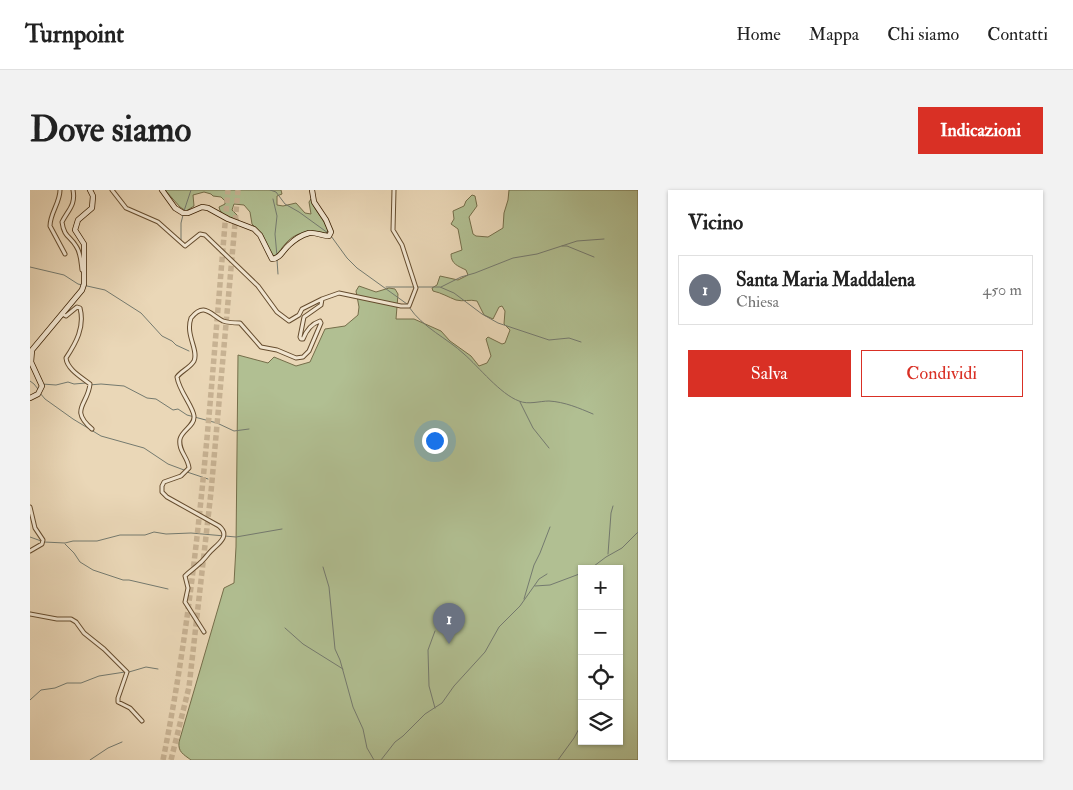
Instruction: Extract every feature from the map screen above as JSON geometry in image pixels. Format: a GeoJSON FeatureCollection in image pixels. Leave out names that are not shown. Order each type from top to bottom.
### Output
{"type":"FeatureCollection","features":[{"type":"Feature","properties":{"kind":"street"},"geometry":{"type":"LineString","coordinates":[[60,190],[60,198],[50,221],[50,226],[65,254]]}},
{"type":"Feature","properties":{"kind":"street"},"geometry":{"type":"LineString","coordinates":[[72,190],[73,204],[62,222],[65,235],[75,244],[78,250],[84,278]]}},
{"type":"Feature","properties":{"kind":"street"},"geometry":{"type":"LineString","coordinates":[[30,398],[38,394],[42,386],[31,362],[32,350],[82,290],[84,244],[75,230],[78,220],[89,213],[92,208],[93,196],[90,190]]}},
{"type":"Feature","properties":{"kind":"street"},"geometry":{"type":"LineString","coordinates":[[112,190],[126,208],[158,222],[185,246],[200,234],[206,235],[258,286],[277,312],[290,321],[299,316],[302,309],[339,293],[387,304],[408,306],[416,288],[402,245],[393,230],[394,190]]}},
{"type":"Feature","properties":{"kind":"street"},"geometry":{"type":"LineString","coordinates":[[162,190],[175,208],[183,213],[188,213],[202,207],[208,208],[228,219],[254,229],[260,235],[272,259],[278,259],[287,246],[298,238],[310,233],[330,234],[331,228],[314,202],[312,190]]}},
{"type":"Feature","properties":{"kind":"street"},"geometry":{"type":"LineString","coordinates":[[204,632],[184,602],[188,588],[185,576],[190,570],[201,563],[211,550],[223,540],[223,530],[167,497],[162,492],[164,482],[181,476],[189,468],[189,463],[182,453],[180,440],[182,434],[193,422],[194,418],[193,411],[183,396],[177,377],[191,365],[194,359],[195,353],[188,332],[191,318],[202,310],[209,311],[223,321],[240,323],[261,347],[277,350],[296,358],[303,357],[309,351],[321,323],[320,321],[316,323],[305,332],[303,339],[301,339],[304,317],[321,304],[322,299]]}},
{"type":"Feature","properties":{"kind":"street"},"geometry":{"type":"LineString","coordinates":[[62,314],[66,316],[77,307],[80,308],[82,316],[78,340],[65,361],[68,366],[90,385],[81,411],[82,420],[92,429]]}},
{"type":"Feature","properties":{"kind":"street"},"geometry":{"type":"LineString","coordinates":[[30,507],[35,528],[44,540],[42,544],[30,551]]}},
{"type":"Feature","properties":{"kind":"street"},"geometry":{"type":"LineString","coordinates":[[30,614],[57,619],[71,619],[76,622],[84,633],[104,649],[127,672],[118,702],[130,708],[142,721]]}},
{"type":"Feature","properties":{"kind":"green space"},"geometry":{"type":"Polygon","coordinates":[[[165,190],[281,190],[282,194],[277,196],[277,205],[283,206],[296,203],[305,213],[311,214],[309,202],[311,199],[328,231],[325,234],[304,232],[299,234],[290,239],[275,256],[272,255],[262,234],[252,224],[250,212],[244,205],[234,204],[232,210],[237,215],[238,220],[221,212],[219,207],[225,204],[225,201],[221,197],[204,192],[193,195],[194,206],[186,211],[165,190]]]}},
{"type":"Feature","properties":{"kind":"green space"},"geometry":{"type":"Polygon","coordinates":[[[509,190],[638,190],[638,760],[191,760],[180,751],[179,742],[224,588],[234,583],[238,355],[268,363],[274,357],[296,366],[310,362],[325,329],[345,326],[358,315],[359,307],[356,291],[359,286],[376,292],[389,288],[395,289],[398,294],[396,319],[414,319],[441,331],[450,341],[471,356],[479,366],[487,363],[491,356],[486,339],[488,337],[502,344],[505,343],[510,330],[504,324],[505,311],[502,306],[499,307],[493,319],[484,315],[477,301],[456,300],[433,291],[432,288],[437,285],[440,276],[458,280],[468,275],[466,270],[456,264],[451,257],[451,254],[462,250],[458,229],[451,224],[454,219],[453,211],[464,206],[472,195],[475,196],[477,206],[469,217],[473,234],[488,237],[503,228],[509,190]]]}},
{"type":"Feature","properties":{"kind":"waterway"},"geometry":{"type":"LineString","coordinates":[[184,211],[191,190]]}},
{"type":"Feature","properties":{"kind":"waterway"},"geometry":{"type":"LineString","coordinates":[[270,190],[276,192],[285,204],[328,233]]}},
{"type":"Feature","properties":{"kind":"waterway"},"geometry":{"type":"LineString","coordinates":[[273,199],[277,216],[275,234],[277,256]]}},
{"type":"Feature","properties":{"kind":"waterway"},"geometry":{"type":"LineString","coordinates":[[181,240],[183,215]]}},
{"type":"Feature","properties":{"kind":"waterway"},"geometry":{"type":"LineString","coordinates":[[331,236],[357,268],[407,304]]}},
{"type":"Feature","properties":{"kind":"waterway"},"geometry":{"type":"LineString","coordinates":[[441,287],[461,277],[513,258],[537,254],[577,241],[604,239]]}},
{"type":"Feature","properties":{"kind":"waterway"},"geometry":{"type":"LineString","coordinates":[[562,246],[567,246],[594,257]]}},
{"type":"Feature","properties":{"kind":"waterway"},"geometry":{"type":"LineString","coordinates":[[277,260],[278,274]]}},
{"type":"Feature","properties":{"kind":"waterway"},"geometry":{"type":"LineString","coordinates":[[30,267],[64,275],[78,284],[105,290],[141,313],[162,336],[189,351]]}},
{"type":"Feature","properties":{"kind":"waterway"},"geometry":{"type":"LineString","coordinates":[[386,287],[440,287],[454,293],[482,314],[498,323],[549,340],[569,338],[581,342]]}},
{"type":"Feature","properties":{"kind":"waterway"},"geometry":{"type":"LineString","coordinates":[[409,307],[421,321],[457,348],[504,393],[512,398],[526,403],[549,401],[561,403],[593,414]]}},
{"type":"Feature","properties":{"kind":"waterway"},"geometry":{"type":"LineString","coordinates":[[30,381],[38,389]]}},
{"type":"Feature","properties":{"kind":"waterway"},"geometry":{"type":"LineString","coordinates":[[42,384],[56,385],[68,382],[74,384],[124,386],[147,398],[156,399],[173,410],[178,409],[187,415],[217,423],[234,431],[249,429]]}},
{"type":"Feature","properties":{"kind":"waterway"},"geometry":{"type":"LineString","coordinates":[[40,393],[45,399],[73,419],[101,436],[144,448],[168,464],[184,470]]}},
{"type":"Feature","properties":{"kind":"waterway"},"geometry":{"type":"LineString","coordinates":[[520,402],[533,428],[549,448]]}},
{"type":"Feature","properties":{"kind":"waterway"},"geometry":{"type":"LineString","coordinates":[[187,472],[208,479]]}},
{"type":"Feature","properties":{"kind":"waterway"},"geometry":{"type":"LineString","coordinates":[[608,554],[613,506]]}},
{"type":"Feature","properties":{"kind":"waterway"},"geometry":{"type":"LineString","coordinates":[[524,599],[534,565],[550,527]]}},
{"type":"Feature","properties":{"kind":"waterway"},"geometry":{"type":"LineString","coordinates":[[30,537],[44,542],[65,543],[97,541],[120,535],[145,535],[154,532],[236,537],[282,529]]}},
{"type":"Feature","properties":{"kind":"waterway"},"geometry":{"type":"LineString","coordinates":[[595,565],[622,548],[638,532]]}},
{"type":"Feature","properties":{"kind":"waterway"},"geometry":{"type":"LineString","coordinates":[[65,544],[80,562],[93,570],[123,580],[168,589]]}},
{"type":"Feature","properties":{"kind":"waterway"},"geometry":{"type":"LineString","coordinates":[[323,567],[329,587],[335,649],[340,660],[353,707],[363,729],[367,748],[374,760]]}},
{"type":"Feature","properties":{"kind":"waterway"},"geometry":{"type":"LineString","coordinates":[[381,760],[395,742],[425,714],[442,703],[454,686],[485,652],[499,627],[520,606],[539,579],[547,574]]}},
{"type":"Feature","properties":{"kind":"waterway"},"geometry":{"type":"LineString","coordinates":[[535,586],[550,585],[578,574]]}},
{"type":"Feature","properties":{"kind":"waterway"},"geometry":{"type":"LineString","coordinates":[[285,628],[303,644],[343,669]]}},
{"type":"Feature","properties":{"kind":"waterway"},"geometry":{"type":"LineString","coordinates":[[435,631],[428,650],[429,686],[435,708]]}},
{"type":"Feature","properties":{"kind":"waterway"},"geometry":{"type":"LineString","coordinates":[[129,672],[146,667],[158,669]]}},
{"type":"Feature","properties":{"kind":"waterway"},"geometry":{"type":"LineString","coordinates":[[30,700],[41,690],[55,688],[67,683],[81,683],[99,676],[125,672]]}},
{"type":"Feature","properties":{"kind":"waterway"},"geometry":{"type":"LineString","coordinates":[[558,760],[578,730]]}},
{"type":"Feature","properties":{"kind":"waterway"},"geometry":{"type":"LineString","coordinates":[[90,760],[108,748],[122,742]]}},
{"type":"Feature","properties":{"kind":"tunnel"},"geometry":{"type":"LineString","coordinates":[[163,760],[176,690],[196,548],[228,190]]}},
{"type":"Feature","properties":{"kind":"tunnel"},"geometry":{"type":"LineString","coordinates":[[171,760],[189,687],[211,492],[238,190]]}},
{"type":"Feature","properties":{"kind":"place","name":"Santa Maria Maddalena"},"geometry":{"type":"Point","coordinates":[449,644]}}]}
